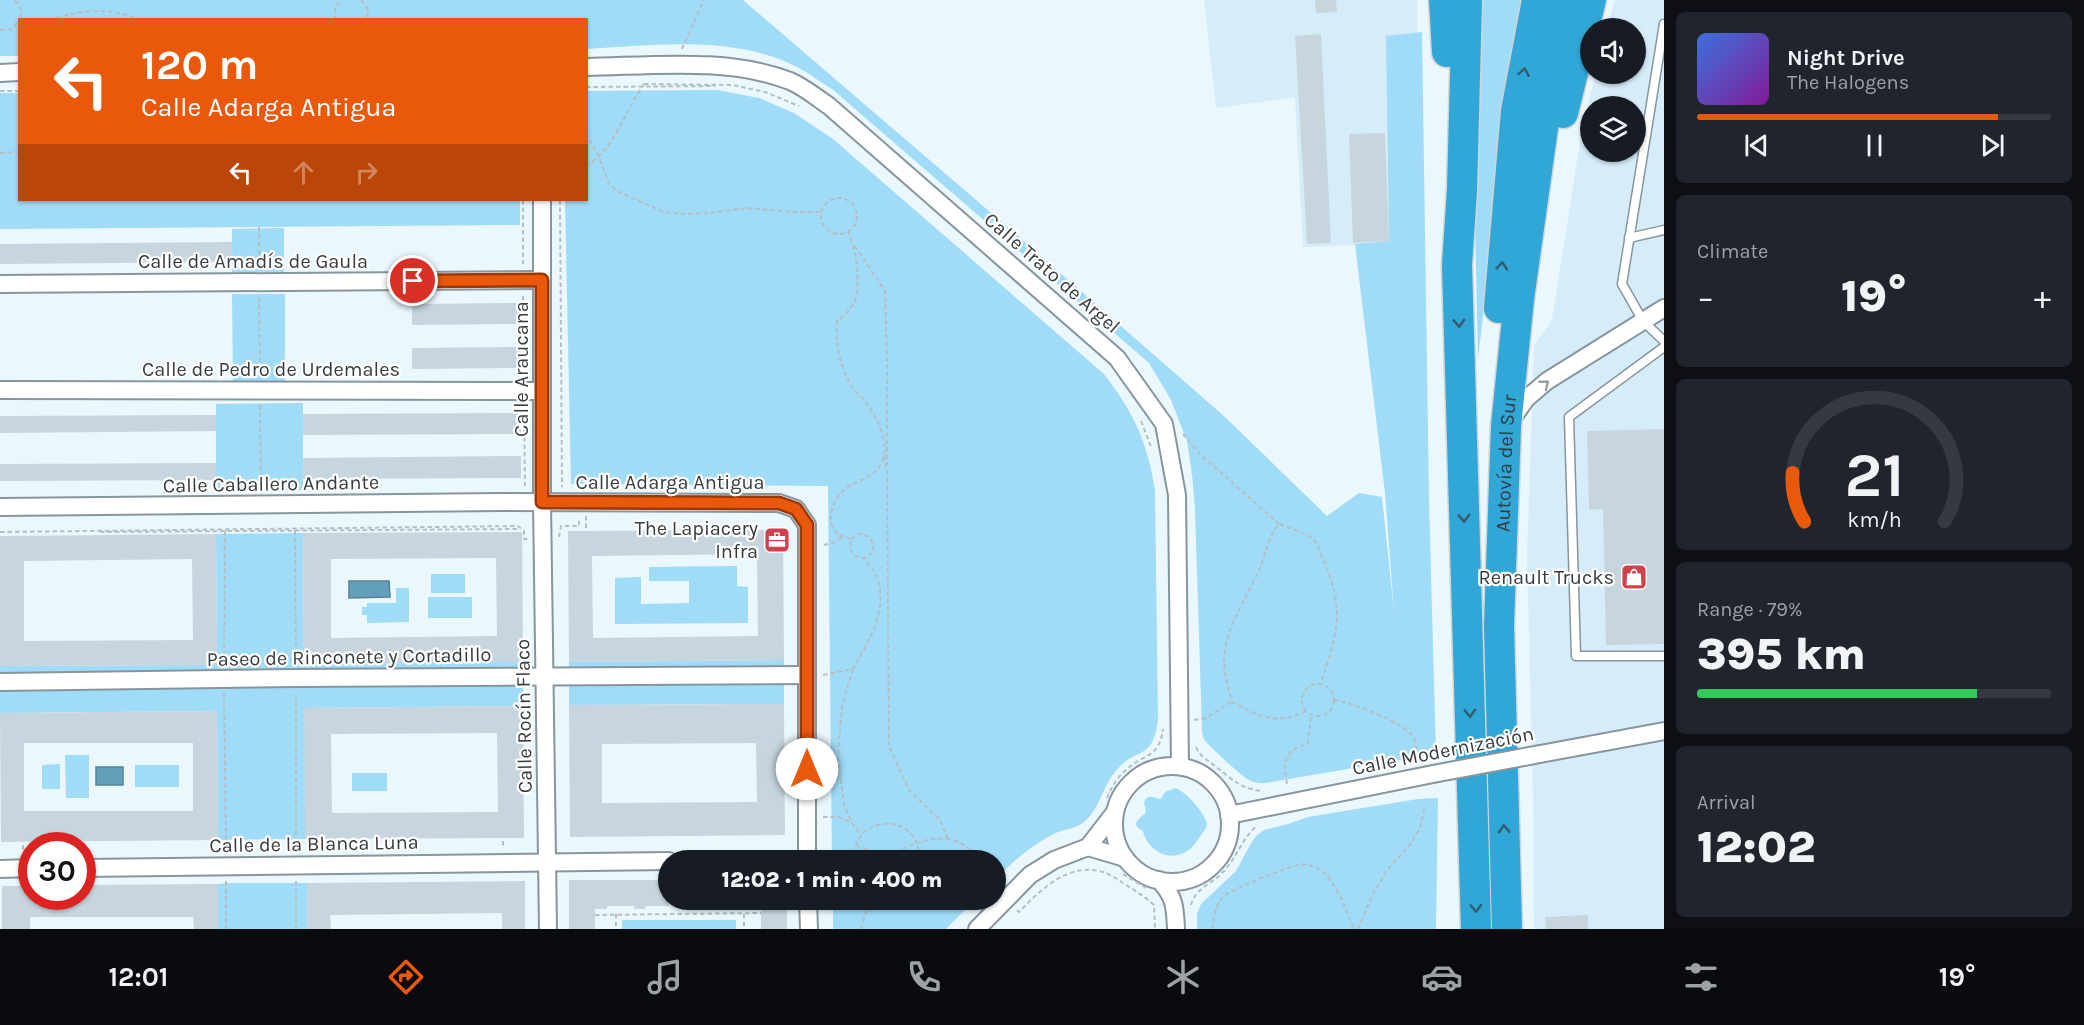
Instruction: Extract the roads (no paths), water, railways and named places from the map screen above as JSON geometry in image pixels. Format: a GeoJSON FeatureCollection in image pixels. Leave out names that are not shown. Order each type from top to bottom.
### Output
{"type":"FeatureCollection","features":[{"type":"Feature","properties":{"kind":"highway"},"geometry":{"type":"LineString","coordinates":[[1444,0],[1457,265]]}},
{"type":"Feature","properties":{"kind":"highway"},"geometry":{"type":"LineString","coordinates":[[1448,83],[1451,0]]}},
{"type":"Feature","properties":{"kind":"highway","name":"Autovía del Sur"},"geometry":{"type":"LineString","coordinates":[[1467,0],[1462,190],[1457,265],[1476,929]]}},
{"type":"Feature","properties":{"kind":"highway"},"geometry":{"type":"LineString","coordinates":[[1499,626],[1493,408],[1499,298],[1516,111],[1537,0]]}},
{"type":"Feature","properties":{"kind":"highway","name":"Autovía del Sur"},"geometry":{"type":"LineString","coordinates":[[1507,929],[1499,626],[1506,426],[1519,299],[1550,78],[1566,0]]}},
{"type":"Feature","properties":{"kind":"highway"},"geometry":{"type":"LineString","coordinates":[[1511,371],[1527,328],[1547,190],[1568,91],[1591,0]]}},
{"type":"Feature","properties":{"kind":"street","name":"Calle Trato de Argel"},"geometry":{"type":"LineString","coordinates":[[588,67],[716,66],[756,72],[790,81],[829,106],[1117,358],[1164,424],[1177,495],[1180,766]]}},
{"type":"Feature","properties":{"kind":"street"},"geometry":{"type":"LineString","coordinates":[[0,73],[18,72]]}},
{"type":"Feature","properties":{"kind":"street","name":"Calle Araucana"},"geometry":{"type":"LineString","coordinates":[[542,201],[542,502]]}},
{"type":"Feature","properties":{"kind":"street","name":"Calle de Amadís de Gaula"},"geometry":{"type":"LineString","coordinates":[[0,284],[542,280]]}},
{"type":"Feature","properties":{"kind":"street"},"geometry":{"type":"LineString","coordinates":[[1506,426],[1526,399],[1546,381],[1664,308]]}},
{"type":"Feature","properties":{"kind":"street","name":"Calle de Pedro de Urdemales"},"geometry":{"type":"LineString","coordinates":[[0,390],[542,391]]}},
{"type":"Feature","properties":{"kind":"street","name":"Calle Adarga Antigua"},"geometry":{"type":"LineString","coordinates":[[542,502],[578,496],[779,503],[796,509],[807,525],[806,675]]}},
{"type":"Feature","properties":{"kind":"street","name":"Calle Caballero Andante"},"geometry":{"type":"LineString","coordinates":[[0,507],[542,502]]}},
{"type":"Feature","properties":{"kind":"street","name":"Calle Rocín Flaco"},"geometry":{"type":"LineString","coordinates":[[542,502],[532,540],[544,677],[548,929]]}},
{"type":"Feature","properties":{"kind":"street"},"geometry":{"type":"LineString","coordinates":[[806,675],[808,850]]}},
{"type":"Feature","properties":{"kind":"street","name":"Paseo de Rinconete y Cortadillo"},"geometry":{"type":"LineString","coordinates":[[0,682],[806,675]]}},
{"type":"Feature","properties":{"kind":"street","name":"Calle Modernización"},"geometry":{"type":"LineString","coordinates":[[1229,815],[1664,731]]}},
{"type":"Feature","properties":{"kind":"street"},"geometry":{"type":"LineString","coordinates":[[977,929],[1030,875],[1054,860],[1088,847],[1110,807],[1132,782],[1146,772],[1163,766],[1180,766],[1198,772],[1213,783],[1224,797],[1230,831],[1225,847],[1216,861],[1204,872],[1190,879],[1153,885]]}},
{"type":"Feature","properties":{"kind":"street"},"geometry":{"type":"LineString","coordinates":[[1110,807],[1123,865]]}},
{"type":"Feature","properties":{"kind":"street"},"geometry":{"type":"LineString","coordinates":[[1088,847],[1140,872],[1153,885],[1171,892],[1182,909]]}},
{"type":"Feature","properties":{"kind":"street","name":"Calle de la Blanca Luna"},"geometry":{"type":"LineString","coordinates":[[96,868],[658,861]]}},
{"type":"Feature","properties":{"kind":"street"},"geometry":{"type":"LineString","coordinates":[[0,869],[18,868]]}},
{"type":"Feature","properties":{"kind":"street"},"geometry":{"type":"LineString","coordinates":[[1176,929],[1190,879]]}},
{"type":"Feature","properties":{"kind":"street"},"geometry":{"type":"LineString","coordinates":[[808,910],[809,929]]}},
{"type":"Feature","properties":{"kind":"lane"},"geometry":{"type":"LineString","coordinates":[[1664,24],[1622,284],[1642,321],[1664,341]]}},
{"type":"Feature","properties":{"kind":"lane"},"geometry":{"type":"LineString","coordinates":[[1629,238],[1664,231]]}},
{"type":"Feature","properties":{"kind":"lane"},"geometry":{"type":"LineString","coordinates":[[1664,347],[1569,417],[1576,656],[1664,656]]}},
{"type":"Feature","properties":{"kind":"place","name":"The Lapiacery Infra"},"geometry":{"type":"Point","coordinates":[777,540]}},
{"type":"Feature","properties":{"kind":"place","name":"Renault Trucks"},"geometry":{"type":"Point","coordinates":[1634,577]}}]}
